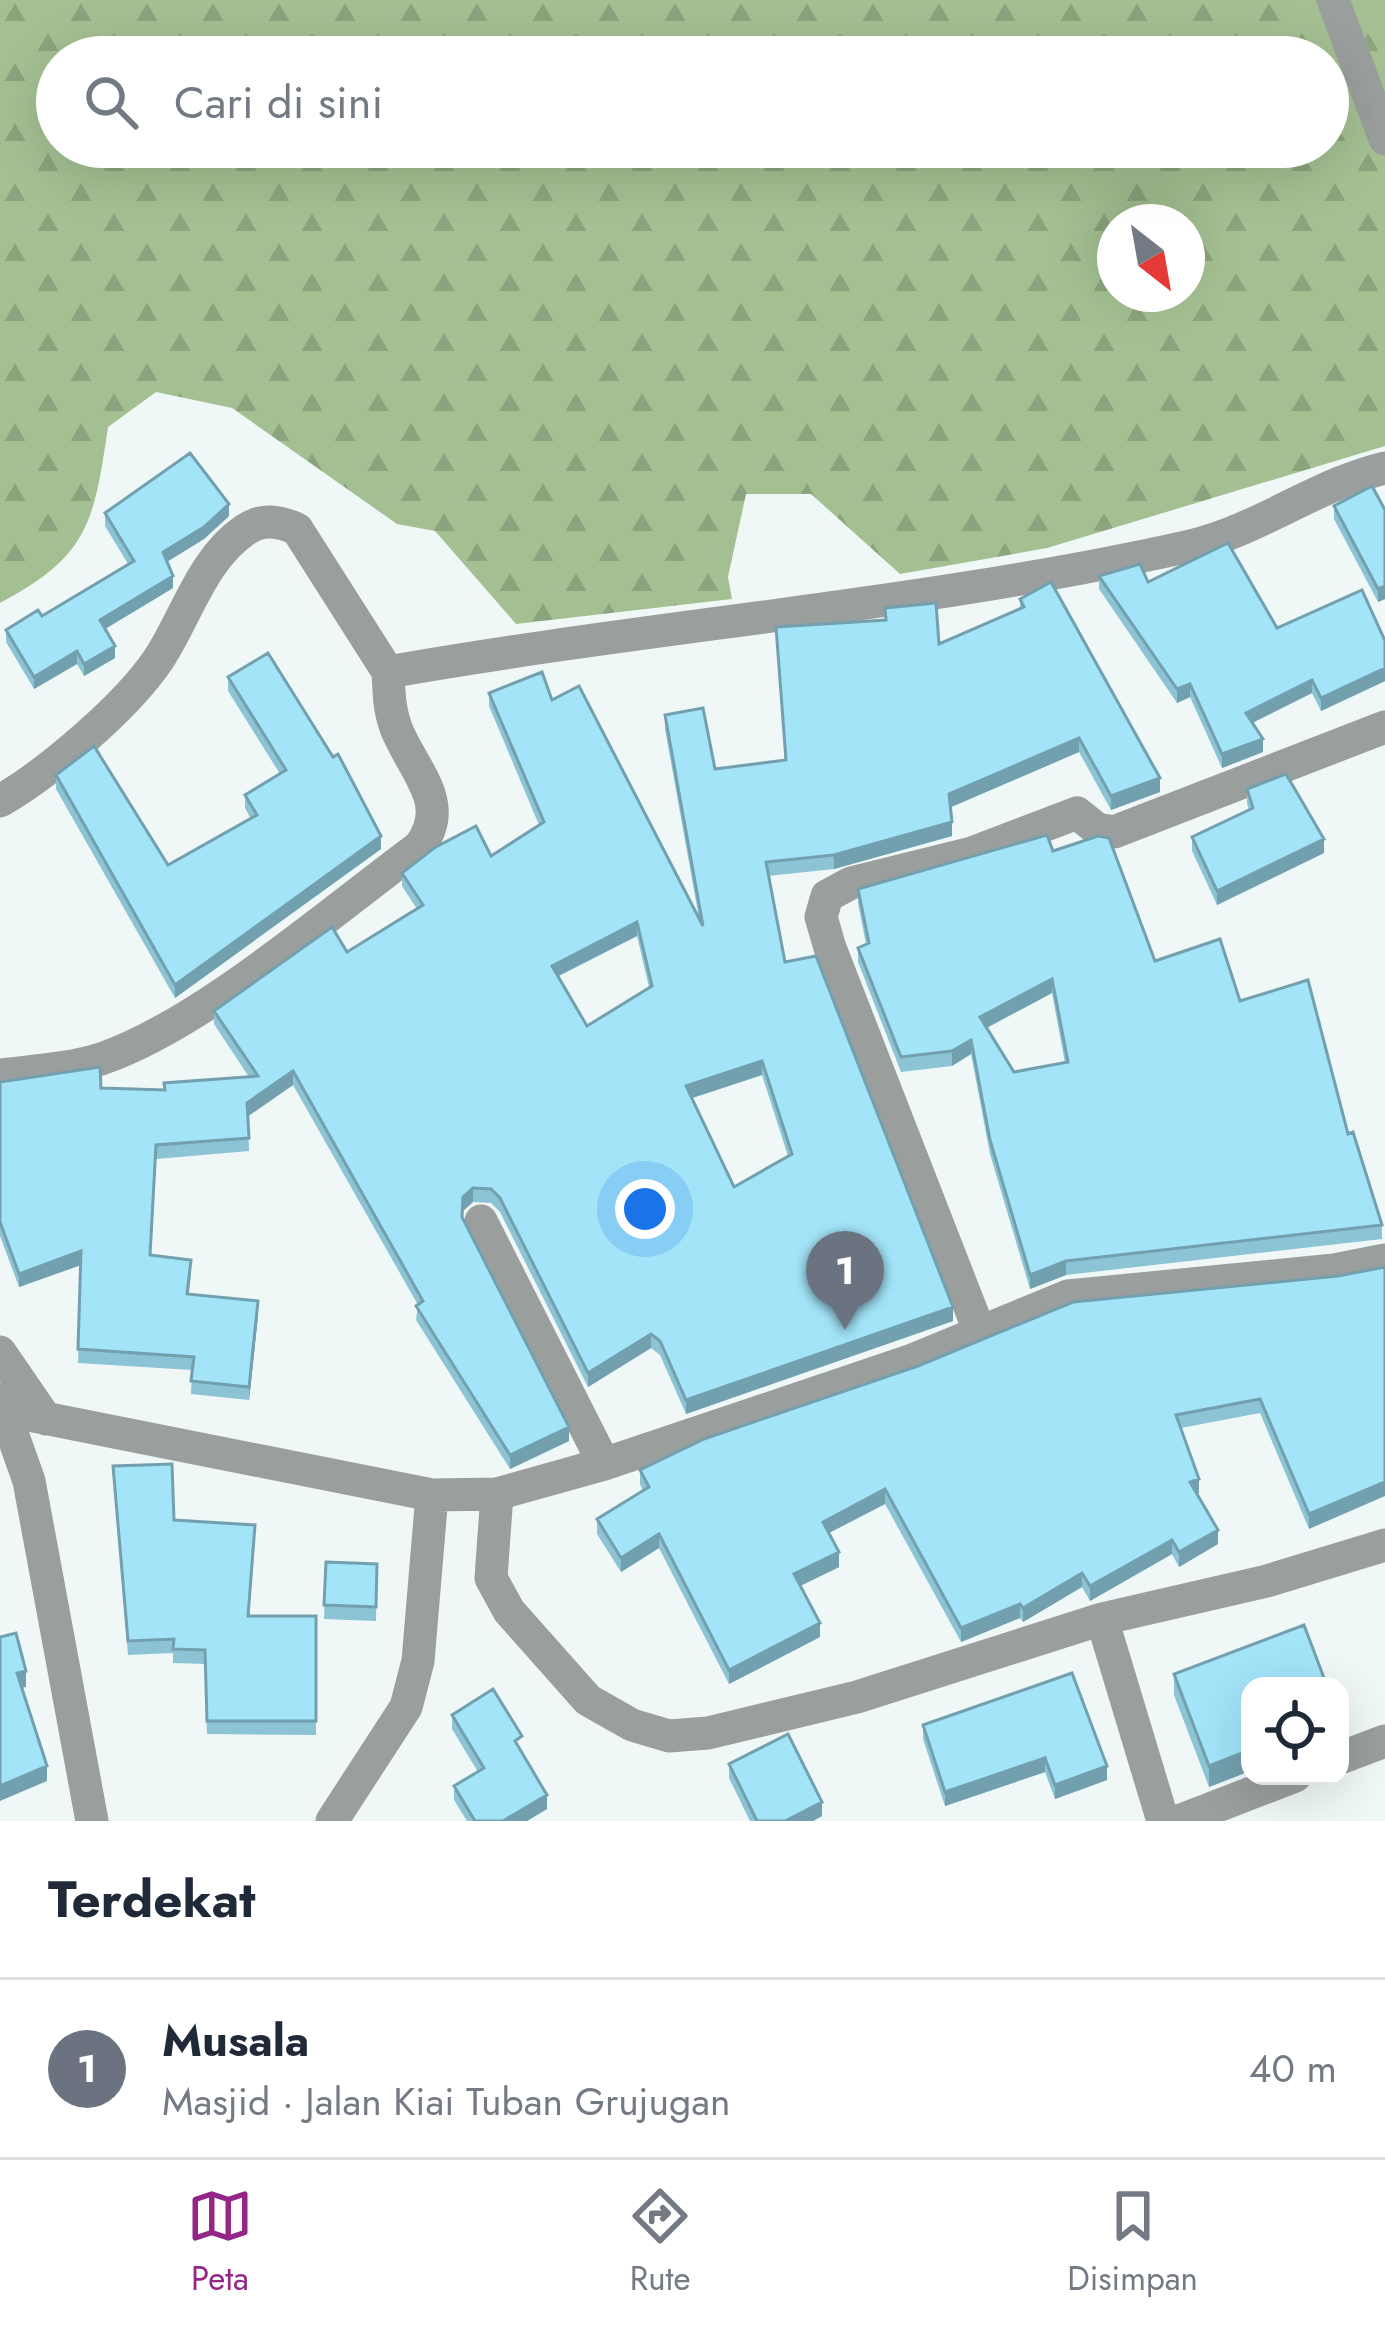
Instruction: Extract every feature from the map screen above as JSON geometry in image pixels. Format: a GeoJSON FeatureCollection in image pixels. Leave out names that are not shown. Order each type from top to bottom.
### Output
{"type":"FeatureCollection","features":[{"type":"Feature","properties":{"kind":"street"},"geometry":{"type":"LineString","coordinates":[[1333,0],[1346,36]]}},
{"type":"Feature","properties":{"kind":"street"},"geometry":{"type":"LineString","coordinates":[[1349,43],[1385,139]]}},
{"type":"Feature","properties":{"kind":"street"},"geometry":{"type":"LineString","coordinates":[[388,673],[586,637],[982,589],[1223,536],[1385,468]]}},
{"type":"Feature","properties":{"kind":"street"},"geometry":{"type":"LineString","coordinates":[[0,801],[39,775],[156,663],[225,547],[248,527],[269,521],[297,529],[388,673],[388,704],[426,782],[435,812],[434,828],[419,847],[264,961],[128,1048],[62,1068],[0,1076]]}},
{"type":"Feature","properties":{"kind":"street"},"geometry":{"type":"LineString","coordinates":[[980,1333],[830,947],[821,916],[827,896],[851,883],[1022,837],[1064,815],[1077,813],[1097,829],[1114,832],[1385,727]]}},
{"type":"Feature","properties":{"kind":"street"},"geometry":{"type":"LineString","coordinates":[[481,1221],[604,1464]]}},
{"type":"Feature","properties":{"kind":"street"},"geometry":{"type":"LineString","coordinates":[[16,1410],[432,1495],[497,1494],[604,1464],[1091,1292],[1334,1270],[1385,1260]]}},
{"type":"Feature","properties":{"kind":"street"},"geometry":{"type":"LineString","coordinates":[[0,1352],[16,1410],[92,1821]]}},
{"type":"Feature","properties":{"kind":"street"},"geometry":{"type":"LineString","coordinates":[[497,1494],[491,1578],[509,1611],[588,1700],[632,1725],[669,1736],[708,1733],[856,1697],[1102,1619],[1267,1581],[1385,1544]]}},
{"type":"Feature","properties":{"kind":"street"},"geometry":{"type":"LineString","coordinates":[[332,1821],[406,1707],[418,1661],[432,1495]]}},
{"type":"Feature","properties":{"kind":"street"},"geometry":{"type":"LineString","coordinates":[[1102,1619],[1163,1821]]}},
{"type":"Feature","properties":{"kind":"street"},"geometry":{"type":"LineString","coordinates":[[1349,1755],[1385,1741]]}},
{"type":"Feature","properties":{"kind":"street"},"geometry":{"type":"LineString","coordinates":[[1179,1821],[1272,1785]]}},
{"type":"Feature","properties":{"kind":"green space"},"geometry":{"type":"Polygon","coordinates":[[[0,0],[1385,0],[1385,446],[1047,548],[900,574],[811,494],[746,494],[728,577],[732,599],[516,624],[435,531],[397,524],[232,408],[156,392],[108,427],[91,512],[70,552],[0,603],[0,0]]]}},
{"type":"Feature","properties":{"kind":"building"},"geometry":{"type":"Polygon","coordinates":[[[190,453],[229,504],[204,527],[163,552],[173,576],[100,620],[115,646],[84,664],[77,651],[34,677],[6,630],[38,610],[42,616],[134,561],[105,513],[190,453]]]}},
{"type":"Feature","properties":{"kind":"building"},"geometry":{"type":"Polygon","coordinates":[[[1372,486],[1385,510],[1385,586],[1378,589],[1334,506],[1372,486]]]}},
{"type":"Feature","properties":{"kind":"building"},"geometry":{"type":"Polygon","coordinates":[[[1228,543],[1277,628],[1362,590],[1385,641],[1385,668],[1321,698],[1312,680],[1246,713],[1263,739],[1222,754],[1190,684],[1177,689],[1099,576],[1140,564],[1148,582],[1228,543]]]}},
{"type":"Feature","properties":{"kind":"building"},"geometry":{"type":"Polygon","coordinates":[[[1051,582],[1160,778],[1111,796],[1079,738],[949,794],[952,822],[834,855],[766,862],[785,962],[816,956],[953,1307],[686,1400],[660,1341],[651,1334],[588,1373],[500,1198],[491,1189],[473,1188],[463,1197],[462,1217],[569,1427],[510,1455],[416,1306],[423,1301],[293,1071],[247,1103],[249,1138],[156,1145],[150,1255],[191,1260],[187,1294],[258,1301],[249,1387],[191,1381],[194,1357],[78,1349],[81,1251],[19,1274],[0,1222],[0,1082],[100,1067],[101,1088],[165,1090],[164,1083],[258,1076],[214,1011],[332,927],[347,952],[423,905],[402,873],[434,848],[476,826],[491,856],[544,822],[489,693],[542,672],[552,700],[579,686],[703,926],[665,715],[703,708],[715,769],[786,760],[776,627],[886,620],[885,608],[936,603],[939,644],[1024,607],[1020,599],[1051,582]],[[637,922],[552,966],[587,1026],[652,986],[637,922]],[[762,1061],[686,1086],[734,1187],[792,1154],[762,1061]]]}},
{"type":"Feature","properties":{"kind":"building"},"geometry":{"type":"Polygon","coordinates":[[[268,653],[333,757],[338,754],[381,836],[175,985],[56,775],[94,746],[168,865],[257,815],[245,795],[286,770],[228,677],[268,653]]]}},
{"type":"Feature","properties":{"kind":"building"},"geometry":{"type":"Polygon","coordinates":[[[1286,774],[1324,839],[1217,891],[1192,837],[1253,808],[1247,789],[1286,774]]]}},
{"type":"Feature","properties":{"kind":"building"},"geometry":{"type":"Polygon","coordinates":[[[1047,835],[1053,851],[1098,836],[1109,838],[1155,961],[1220,939],[1240,1001],[1308,980],[1348,1134],[1353,1132],[1382,1225],[1066,1261],[1030,1275],[990,1140],[971,1040],[952,1051],[901,1057],[858,948],[869,943],[858,889],[1047,835]],[[1052,979],[980,1017],[1014,1072],[1068,1062],[1052,979]]]}},
{"type":"Feature","properties":{"kind":"building"},"geometry":{"type":"Polygon","coordinates":[[[1385,1267],[1385,1482],[1309,1514],[1260,1399],[1176,1415],[1199,1479],[1190,1482],[1218,1530],[1179,1552],[1172,1540],[1090,1586],[1082,1573],[1023,1608],[1020,1604],[961,1628],[885,1489],[823,1522],[839,1552],[794,1574],[820,1623],[729,1670],[659,1534],[621,1558],[597,1519],[649,1487],[640,1470],[704,1439],[918,1366],[1073,1302],[1338,1276],[1385,1267]]]}},
{"type":"Feature","properties":{"kind":"building"},"geometry":{"type":"Polygon","coordinates":[[[172,1464],[174,1520],[255,1525],[248,1616],[316,1616],[316,1721],[207,1721],[205,1650],[173,1649],[174,1639],[128,1641],[113,1466],[172,1464]]]}},
{"type":"Feature","properties":{"kind":"building"},"geometry":{"type":"Polygon","coordinates":[[[326,1562],[377,1564],[376,1607],[324,1605],[326,1562]]]}},
{"type":"Feature","properties":{"kind":"building"},"geometry":{"type":"Polygon","coordinates":[[[1304,1625],[1324,1677],[1241,1677],[1241,1754],[1209,1766],[1174,1674],[1304,1625]]]}},
{"type":"Feature","properties":{"kind":"building"},"geometry":{"type":"Polygon","coordinates":[[[16,1633],[26,1671],[17,1673],[47,1766],[0,1786],[0,1637],[16,1633]]]}},
{"type":"Feature","properties":{"kind":"building"},"geometry":{"type":"Polygon","coordinates":[[[1072,1673],[1107,1766],[1055,1785],[1045,1758],[945,1792],[923,1725],[1072,1673]]]}},
{"type":"Feature","properties":{"kind":"building"},"geometry":{"type":"Polygon","coordinates":[[[493,1689],[522,1736],[515,1741],[547,1795],[503,1821],[475,1821],[454,1786],[484,1768],[452,1715],[493,1689]]]}},
{"type":"Feature","properties":{"kind":"building"},"geometry":{"type":"Polygon","coordinates":[[[788,1734],[822,1802],[785,1821],[757,1821],[729,1764],[788,1734]]]}},
{"type":"Feature","properties":{"kind":"place","name":"Musala"},"geometry":{"type":"Point","coordinates":[845,1330]}}]}
